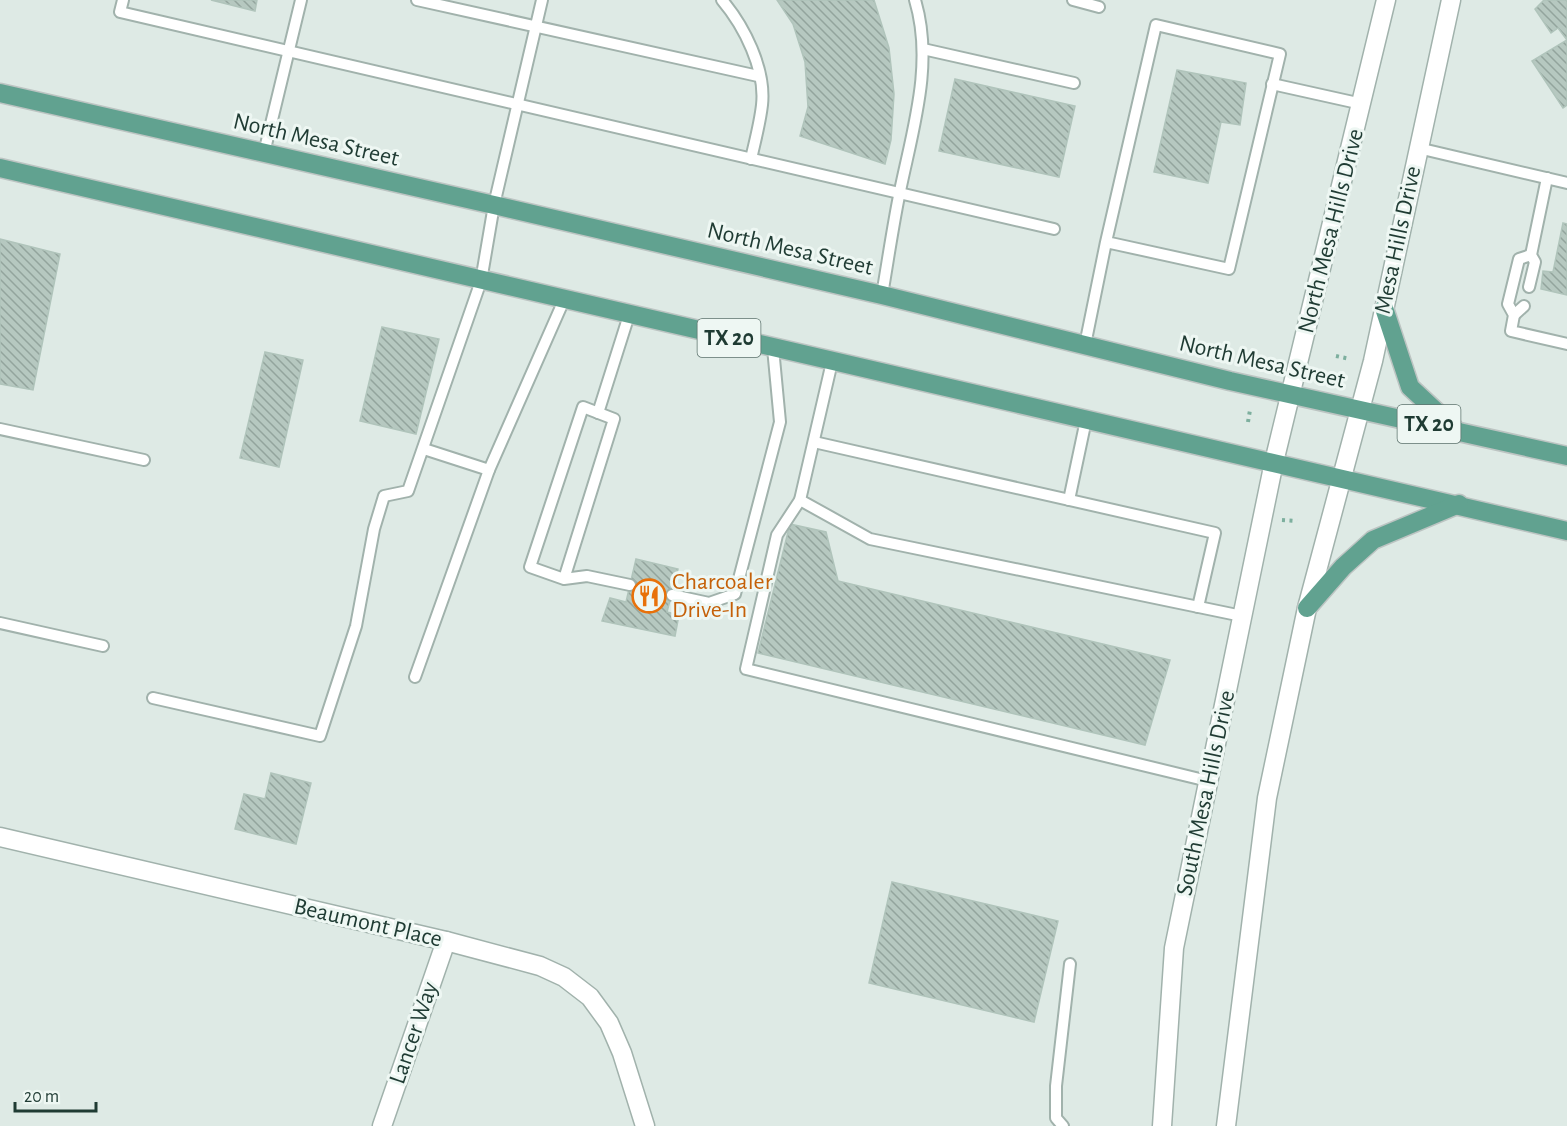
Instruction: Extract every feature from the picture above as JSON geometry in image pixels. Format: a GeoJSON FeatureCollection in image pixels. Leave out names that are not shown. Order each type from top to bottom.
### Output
{"type":"FeatureCollection","features":[{"type":"Feature","properties":{"kind":"main road","name":"North Mesa Street"},"geometry":{"type":"LineString","coordinates":[[0,93],[494,205],[882,295],[1291,394],[1456,429],[1567,456]]}},
{"type":"Feature","properties":{"kind":"main road","name":"TX 20"},"geometry":{"type":"LineString","coordinates":[[0,168],[832,362],[1459,504],[1567,531]]}},
{"type":"Feature","properties":{"kind":"main road"},"geometry":{"type":"LineString","coordinates":[[1383,308],[1410,387],[1456,429]]}},
{"type":"Feature","properties":{"kind":"main road"},"geometry":{"type":"LineString","coordinates":[[1307,608],[1342,567],[1372,540],[1459,504]]}},
{"type":"Feature","properties":{"kind":"street","name":"North Mesa Hills Drive"},"geometry":{"type":"LineString","coordinates":[[1274,462],[1386,0]]}},
{"type":"Feature","properties":{"kind":"street","name":"Mesa Hills Drive"},"geometry":{"type":"LineString","coordinates":[[1341,478],[1383,308],[1450,0]]}},
{"type":"Feature","properties":{"kind":"street","name":"South Mesa Hills Drive"},"geometry":{"type":"LineString","coordinates":[[1162,1126],[1174,948],[1274,462]]}},
{"type":"Feature","properties":{"kind":"street"},"geometry":{"type":"LineString","coordinates":[[1226,1126],[1267,798],[1307,608],[1341,478]]}},
{"type":"Feature","properties":{"kind":"street","name":"Beaumont Place"},"geometry":{"type":"LineString","coordinates":[[0,837],[446,941],[540,966],[564,977],[590,997],[613,1033],[645,1126]]}},
{"type":"Feature","properties":{"kind":"street","name":"Lancer Way"},"geometry":{"type":"LineString","coordinates":[[382,1126],[446,941]]}},
{"type":"Feature","properties":{"kind":"lane"},"geometry":{"type":"LineString","coordinates":[[123,0],[120,12],[1054,229]]}},
{"type":"Feature","properties":{"kind":"lane"},"geometry":{"type":"LineString","coordinates":[[264,153],[301,0]]}},
{"type":"Feature","properties":{"kind":"lane"},"geometry":{"type":"LineString","coordinates":[[417,0],[758,76]]}},
{"type":"Feature","properties":{"kind":"lane"},"geometry":{"type":"LineString","coordinates":[[153,698],[320,736],[357,626],[374,529],[384,496],[408,491],[482,281],[494,205],[542,0]]}},
{"type":"Feature","properties":{"kind":"lane"},"geometry":{"type":"LineString","coordinates":[[722,0],[738,19],[752,47],[758,76],[762,103],[751,159]]}},
{"type":"Feature","properties":{"kind":"lane"},"geometry":{"type":"LineString","coordinates":[[882,295],[899,194],[921,93],[923,49],[920,18],[915,0]]}},
{"type":"Feature","properties":{"kind":"lane"},"geometry":{"type":"LineString","coordinates":[[1073,0],[1099,7]]}},
{"type":"Feature","properties":{"kind":"lane"},"geometry":{"type":"LineString","coordinates":[[1085,345],[1106,242],[1156,25],[1280,54],[1229,269],[1106,242]]}},
{"type":"Feature","properties":{"kind":"lane"},"geometry":{"type":"LineString","coordinates":[[923,49],[1074,83]]}},
{"type":"Feature","properties":{"kind":"lane"},"geometry":{"type":"LineString","coordinates":[[1272,84],[1362,104]]}},
{"type":"Feature","properties":{"kind":"lane"},"geometry":{"type":"LineString","coordinates":[[1418,148],[1567,183]]}},
{"type":"Feature","properties":{"kind":"lane"},"geometry":{"type":"LineString","coordinates":[[1529,287],[1535,262],[1531,255],[1547,178]]}},
{"type":"Feature","properties":{"kind":"lane"},"geometry":{"type":"LineString","coordinates":[[1514,315],[1508,304],[1520,259],[1531,255]]}},
{"type":"Feature","properties":{"kind":"lane"},"geometry":{"type":"LineString","coordinates":[[415,677],[489,470],[564,300]]}},
{"type":"Feature","properties":{"kind":"lane"},"geometry":{"type":"LineString","coordinates":[[1524,306],[1514,315],[1511,331],[1567,344]]}},
{"type":"Feature","properties":{"kind":"lane"},"geometry":{"type":"LineString","coordinates":[[598,413],[629,315]]}},
{"type":"Feature","properties":{"kind":"lane"},"geometry":{"type":"LineString","coordinates":[[672,594],[709,603],[735,594],[780,422],[773,348]]}},
{"type":"Feature","properties":{"kind":"lane"},"geometry":{"type":"LineString","coordinates":[[832,362],[800,500],[777,535],[746,669],[1208,781]]}},
{"type":"Feature","properties":{"kind":"lane"},"geometry":{"type":"LineString","coordinates":[[564,579],[614,419],[583,407],[530,567],[564,579],[587,576],[630,585]]}},
{"type":"Feature","properties":{"kind":"lane"},"geometry":{"type":"LineString","coordinates":[[1069,500],[1086,420]]}},
{"type":"Feature","properties":{"kind":"lane"},"geometry":{"type":"LineString","coordinates":[[0,429],[144,460]]}},
{"type":"Feature","properties":{"kind":"lane"},"geometry":{"type":"LineString","coordinates":[[814,442],[1215,533],[1198,607]]}},
{"type":"Feature","properties":{"kind":"lane"},"geometry":{"type":"LineString","coordinates":[[424,449],[489,470]]}},
{"type":"Feature","properties":{"kind":"lane"},"geometry":{"type":"LineString","coordinates":[[800,500],[870,539],[1242,616]]}},
{"type":"Feature","properties":{"kind":"lane"},"geometry":{"type":"LineString","coordinates":[[0,623],[103,646]]}},
{"type":"Feature","properties":{"kind":"lane"},"geometry":{"type":"LineString","coordinates":[[1063,1126],[1056,1118],[1056,1086],[1070,963]]}},
{"type":"Feature","properties":{"kind":"path"},"geometry":{"type":"LineString","coordinates":[[1336,356],[1353,360]]}},
{"type":"Feature","properties":{"kind":"path"},"geometry":{"type":"LineString","coordinates":[[1248,422],[1250,410]]}},
{"type":"Feature","properties":{"kind":"path"},"geometry":{"type":"LineString","coordinates":[[1281,520],[1297,521]]}},
{"type":"Feature","properties":{"kind":"building"},"geometry":{"type":"Polygon","coordinates":[[[211,0],[257,0],[255,11],[211,0]]]}},
{"type":"Feature","properties":{"kind":"building"},"geometry":{"type":"Polygon","coordinates":[[[777,0],[874,0],[889,48],[894,94],[891,140],[885,164],[800,136],[808,107],[805,62],[793,24],[777,0]]]}},
{"type":"Feature","properties":{"kind":"building"},"geometry":{"type":"Polygon","coordinates":[[[1544,0],[1567,0],[1567,40],[1558,28],[1551,33],[1535,9],[1544,0]]]}},
{"type":"Feature","properties":{"kind":"building"},"geometry":{"type":"Polygon","coordinates":[[[1567,40],[1567,105],[1563,108],[1532,61],[1567,40]]]}},
{"type":"Feature","properties":{"kind":"building"},"geometry":{"type":"Polygon","coordinates":[[[1177,70],[1246,83],[1240,125],[1221,122],[1208,183],[1154,172],[1177,70]]]}},
{"type":"Feature","properties":{"kind":"building"},"geometry":{"type":"Polygon","coordinates":[[[955,79],[1075,106],[1059,177],[939,151],[955,79]]]}},
{"type":"Feature","properties":{"kind":"building"},"geometry":{"type":"Polygon","coordinates":[[[1563,223],[1567,224],[1567,295],[1541,289],[1543,271],[1553,272],[1563,223]]]}},
{"type":"Feature","properties":{"kind":"building"},"geometry":{"type":"Polygon","coordinates":[[[0,239],[60,254],[33,390],[0,384],[0,239]]]}},
{"type":"Feature","properties":{"kind":"building"},"geometry":{"type":"Polygon","coordinates":[[[382,327],[439,339],[416,434],[360,421],[382,327]]]}},
{"type":"Feature","properties":{"kind":"building"},"geometry":{"type":"Polygon","coordinates":[[[265,352],[303,360],[279,467],[240,458],[265,352]]]}},
{"type":"Feature","properties":{"kind":"building"},"geometry":{"type":"Polygon","coordinates":[[[790,524],[826,532],[838,581],[1170,660],[1145,745],[758,653],[790,524]]]}},
{"type":"Feature","properties":{"kind":"building","name":"Charcoaler Drive-In"},"geometry":{"type":"Polygon","coordinates":[[[636,559],[678,569],[667,612],[679,615],[675,636],[602,621],[610,598],[626,602],[636,559]]]}},
{"type":"Feature","properties":{"kind":"building"},"geometry":{"type":"Polygon","coordinates":[[[271,773],[311,783],[296,844],[235,829],[244,794],[265,799],[271,773]]]}},
{"type":"Feature","properties":{"kind":"building"},"geometry":{"type":"Polygon","coordinates":[[[892,882],[1058,921],[1034,1022],[869,983],[892,882]]]}},
{"type":"Feature","properties":{"kind":"place","name":"Charcoaler Drive-In"},"geometry":{"type":"Point","coordinates":[649,596]}}]}
